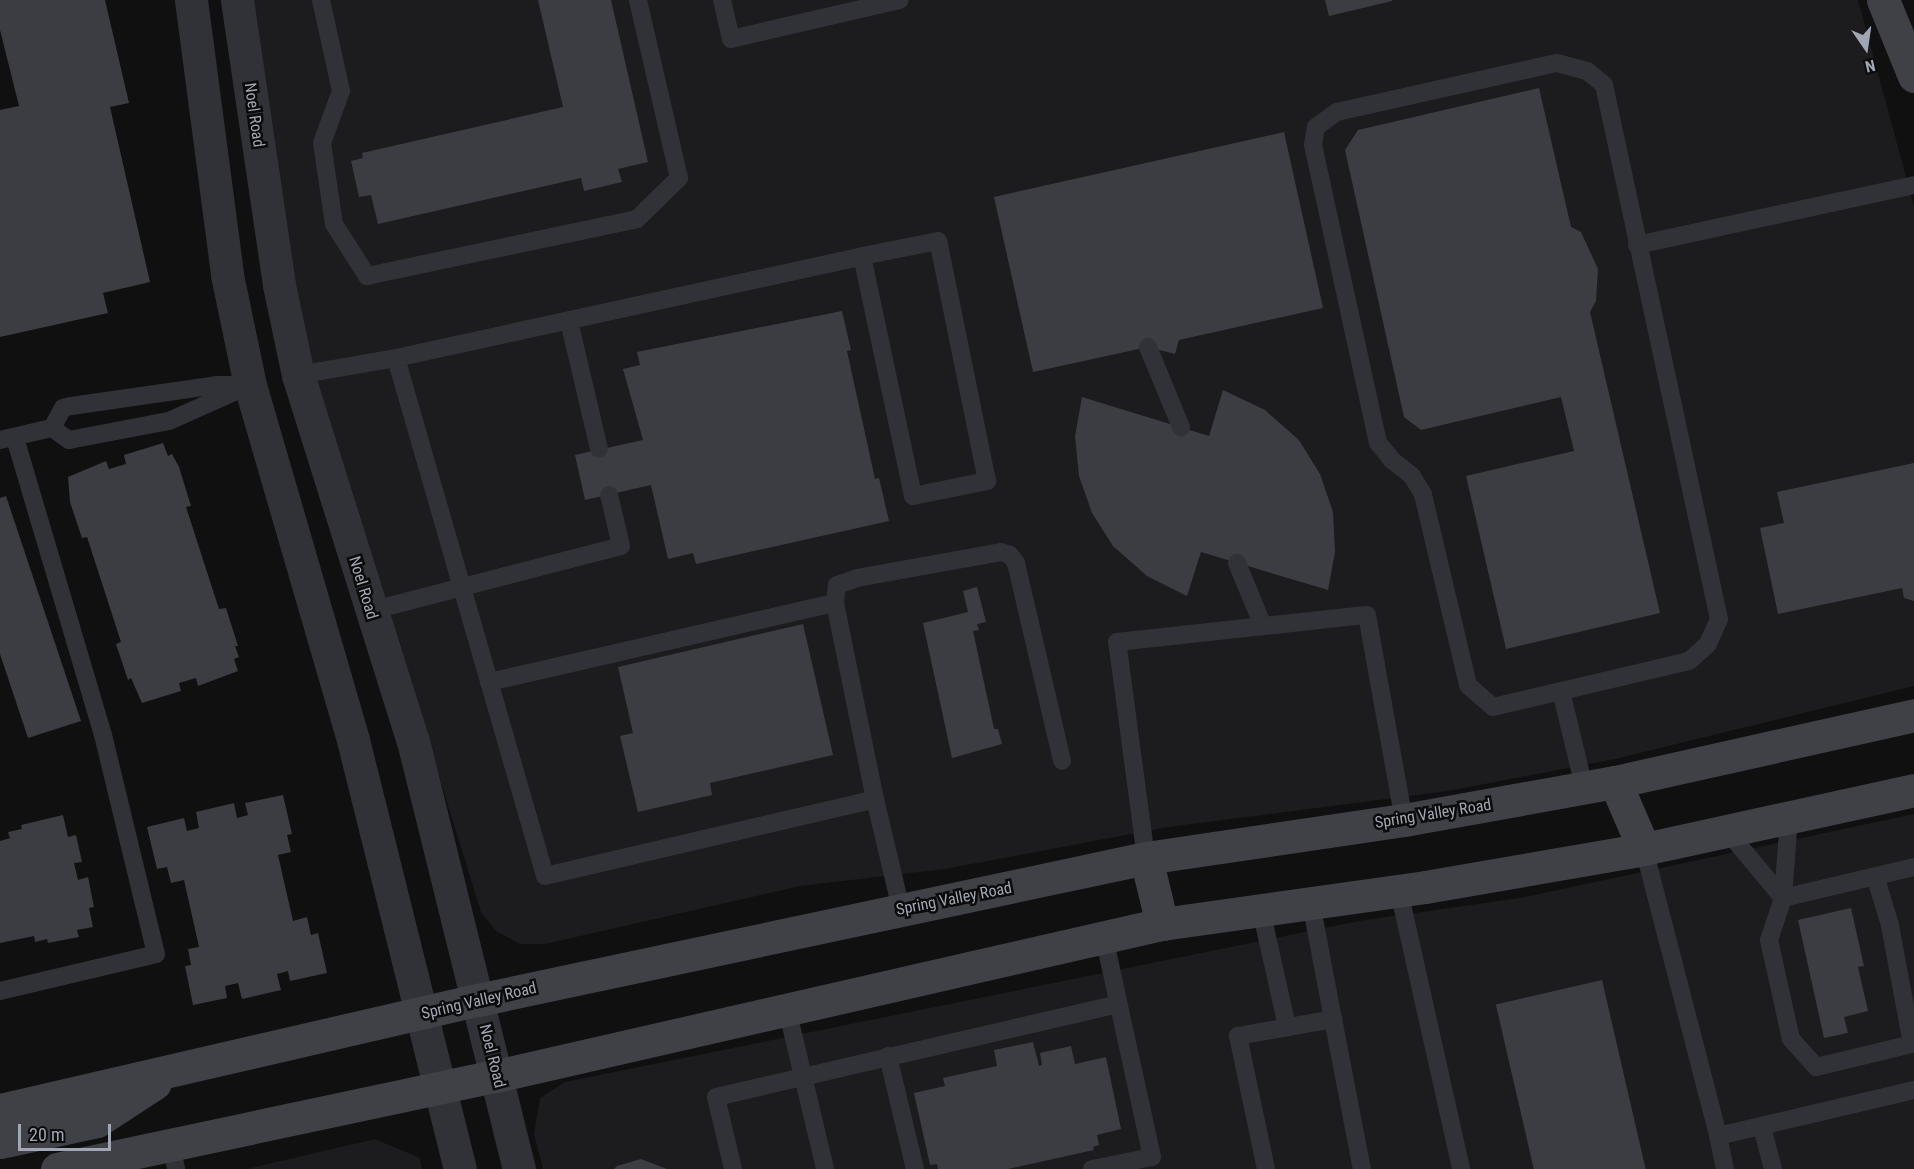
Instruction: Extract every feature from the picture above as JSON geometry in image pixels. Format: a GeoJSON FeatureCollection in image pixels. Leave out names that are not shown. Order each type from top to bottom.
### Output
{"type":"FeatureCollection","features":[{"type":"Feature","properties":{"kind":"main road"},"geometry":{"type":"LineString","coordinates":[[1883,0],[1914,76]]}},
{"type":"Feature","properties":{"kind":"main road","name":"Spring Valley Road"},"geometry":{"type":"LineString","coordinates":[[0,1110],[478,1000],[1146,858],[1404,820],[1615,782],[1914,716]]}},
{"type":"Feature","properties":{"kind":"main road"},"geometry":{"type":"LineString","coordinates":[[1615,782],[1644,849]]}},
{"type":"Feature","properties":{"kind":"main road"},"geometry":{"type":"LineString","coordinates":[[57,1169],[174,1157],[440,1087],[1162,924],[1399,891],[1644,849],[1914,790]]}},
{"type":"Feature","properties":{"kind":"main road"},"geometry":{"type":"LineString","coordinates":[[1146,858],[1162,924]]}},
{"type":"Feature","properties":{"kind":"main road"},"geometry":{"type":"LineString","coordinates":[[0,1142],[97,1121],[174,1071]]}},
{"type":"Feature","properties":{"kind":"street"},"geometry":{"type":"LineString","coordinates":[[191,0],[227,275],[250,385],[353,740],[460,1169]]}},
{"type":"Feature","properties":{"kind":"street","name":"Noel Road"},"geometry":{"type":"LineString","coordinates":[[237,0],[279,285],[298,375],[413,741],[519,1169]]}},
{"type":"Feature","properties":{"kind":"street"},"geometry":{"type":"LineString","coordinates":[[250,385],[298,375]]}},
{"type":"Feature","properties":{"kind":"lane"},"geometry":{"type":"LineString","coordinates":[[321,0],[341,91],[322,143],[334,224],[368,276],[637,219],[680,178],[639,0]]}},
{"type":"Feature","properties":{"kind":"lane"},"geometry":{"type":"LineString","coordinates":[[722,0],[731,39],[900,0]]}},
{"type":"Feature","properties":{"kind":"lane"},"geometry":{"type":"LineString","coordinates":[[1557,63],[1587,71],[1604,85],[1637,245],[1719,619],[1708,644],[1689,661],[1493,707],[1467,685],[1423,494],[1411,475],[1378,443],[1313,146],[1316,127],[1337,112],[1557,63]]}},
{"type":"Feature","properties":{"kind":"lane"},"geometry":{"type":"LineString","coordinates":[[1637,245],[1914,185]]}},
{"type":"Feature","properties":{"kind":"lane"},"geometry":{"type":"LineString","coordinates":[[298,375],[396,358],[862,256],[938,241],[987,481],[913,496],[862,256]]}},
{"type":"Feature","properties":{"kind":"lane"},"geometry":{"type":"LineString","coordinates":[[569,321],[599,449]]}},
{"type":"Feature","properties":{"kind":"lane"},"geometry":{"type":"LineString","coordinates":[[1148,346],[1181,427]]}},
{"type":"Feature","properties":{"kind":"lane"},"geometry":{"type":"LineString","coordinates":[[396,358],[545,876],[875,799]]}},
{"type":"Feature","properties":{"kind":"lane"},"geometry":{"type":"LineString","coordinates":[[0,991],[156,954],[103,735],[7,439],[52,428],[63,408],[71,406],[196,387],[250,385]]}},
{"type":"Feature","properties":{"kind":"lane"},"geometry":{"type":"LineString","coordinates":[[52,428],[69,440],[169,421],[250,385]]}},
{"type":"Feature","properties":{"kind":"lane"},"geometry":{"type":"LineString","coordinates":[[370,610],[621,546],[609,495]]}},
{"type":"Feature","properties":{"kind":"lane"},"geometry":{"type":"LineString","coordinates":[[901,909],[875,799],[835,603],[837,585],[857,578],[1001,552],[1010,555],[1016,563],[1062,761]]}},
{"type":"Feature","properties":{"kind":"lane"},"geometry":{"type":"LineString","coordinates":[[1237,563],[1263,626]]}},
{"type":"Feature","properties":{"kind":"lane"},"geometry":{"type":"LineString","coordinates":[[489,682],[835,603]]}},
{"type":"Feature","properties":{"kind":"lane"},"geometry":{"type":"LineString","coordinates":[[1146,858],[1117,642],[1367,615],[1404,820]]}},
{"type":"Feature","properties":{"kind":"lane"},"geometry":{"type":"LineString","coordinates":[[1561,691],[1584,787]]}},
{"type":"Feature","properties":{"kind":"lane"},"geometry":{"type":"LineString","coordinates":[[1789,818],[1783,898],[1769,940],[1791,1039],[1816,1067],[1913,1048],[1890,925],[1876,879]]}},
{"type":"Feature","properties":{"kind":"lane"},"geometry":{"type":"LineString","coordinates":[[1727,831],[1783,898]]}},
{"type":"Feature","properties":{"kind":"lane"},"geometry":{"type":"LineString","coordinates":[[1644,849],[1725,1169]]}},
{"type":"Feature","properties":{"kind":"lane"},"geometry":{"type":"LineString","coordinates":[[1783,898],[1876,879],[1914,867]]}},
{"type":"Feature","properties":{"kind":"lane"},"geometry":{"type":"LineString","coordinates":[[1399,891],[1461,1169]]}},
{"type":"Feature","properties":{"kind":"lane"},"geometry":{"type":"LineString","coordinates":[[1311,903],[1362,1169]]}},
{"type":"Feature","properties":{"kind":"lane"},"geometry":{"type":"LineString","coordinates":[[1261,910],[1287,1026]]}},
{"type":"Feature","properties":{"kind":"lane"},"geometry":{"type":"LineString","coordinates":[[1092,1169],[1152,1157],[1104,937]]}},
{"type":"Feature","properties":{"kind":"lane"},"geometry":{"type":"LineString","coordinates":[[733,1169],[716,1097],[802,1075],[1119,1004]]}},
{"type":"Feature","properties":{"kind":"lane"},"geometry":{"type":"LineString","coordinates":[[787,1010],[825,1169]]}},
{"type":"Feature","properties":{"kind":"lane"},"geometry":{"type":"LineString","coordinates":[[1266,1169],[1238,1035],[1333,1019]]}},
{"type":"Feature","properties":{"kind":"lane"},"geometry":{"type":"LineString","coordinates":[[888,1056],[915,1169]]}},
{"type":"Feature","properties":{"kind":"lane"},"geometry":{"type":"LineString","coordinates":[[1718,1136],[1914,1090]]}},
{"type":"Feature","properties":{"kind":"lane"},"geometry":{"type":"LineString","coordinates":[[1762,1127],[1773,1169]]}},
{"type":"Feature","properties":{"kind":"shaded area"},"geometry":{"type":"Polygon","coordinates":[[[250,0],[1858,0],[1914,206],[1914,686],[1615,759],[1448,791],[1168,827],[945,869],[800,886],[545,944],[520,944],[496,931],[481,912],[298,319],[250,0]]]}},
{"type":"Feature","properties":{"kind":"shaded area"},"geometry":{"type":"Polygon","coordinates":[[[1914,814],[1914,1169],[543,1169],[534,1134],[540,1098],[565,1082],[1359,921],[1520,898],[1914,814]]]}},
{"type":"Feature","properties":{"kind":"shaded area"},"geometry":{"type":"Polygon","coordinates":[[[375,1139],[420,1158],[422,1169],[247,1169],[375,1139]]]}},
{"type":"Feature","properties":{"kind":"building"},"geometry":{"type":"Polygon","coordinates":[[[0,0],[105,0],[129,103],[110,107],[150,282],[103,293],[108,313],[0,337],[0,110],[19,106],[0,30],[0,0]]]}},
{"type":"Feature","properties":{"kind":"building"},"geometry":{"type":"Polygon","coordinates":[[[538,0],[611,0],[648,162],[618,169],[622,182],[584,191],[581,178],[378,224],[371,195],[359,197],[351,161],[363,158],[362,153],[563,107],[538,0]]]}},
{"type":"Feature","properties":{"kind":"building"},"geometry":{"type":"Polygon","coordinates":[[[1325,0],[1392,0],[1392,1],[1329,16],[1325,0]]]}},
{"type":"Feature","properties":{"kind":"building"},"geometry":{"type":"Polygon","coordinates":[[[1539,88],[1571,227],[1581,232],[1598,269],[1596,301],[1590,312],[1660,613],[1506,649],[1466,476],[1574,451],[1561,397],[1421,430],[1404,417],[1345,150],[1358,130],[1539,88]]]}},
{"type":"Feature","properties":{"kind":"building"},"geometry":{"type":"Polygon","coordinates":[[[1284,132],[1323,308],[1179,340],[1175,354],[1148,347],[1033,372],[994,197],[1284,132]]]}},
{"type":"Feature","properties":{"kind":"building"},"geometry":{"type":"Polygon","coordinates":[[[842,311],[851,350],[847,351],[875,479],[879,478],[889,521],[696,564],[693,553],[668,559],[651,485],[585,500],[575,455],[643,440],[623,369],[640,365],[637,352],[842,311]]]}},
{"type":"Feature","properties":{"kind":"building"},"geometry":{"type":"Polygon","coordinates":[[[1223,390],[1265,410],[1299,440],[1320,474],[1333,512],[1335,552],[1328,590],[1201,552],[1187,596],[1147,576],[1113,546],[1092,513],[1079,476],[1075,436],[1082,397],[1209,436],[1223,390]]]}},
{"type":"Feature","properties":{"kind":"building"},"geometry":{"type":"Polygon","coordinates":[[[163,443],[168,456],[172,454],[179,467],[191,506],[186,507],[219,609],[226,608],[238,646],[235,646],[239,657],[234,659],[238,671],[198,686],[196,678],[179,683],[181,691],[142,703],[131,678],[128,680],[116,644],[121,642],[87,537],[82,538],[70,502],[68,477],[106,461],[109,469],[126,464],[124,455],[163,443]]]}},
{"type":"Feature","properties":{"kind":"building"},"geometry":{"type":"Polygon","coordinates":[[[1914,463],[1914,601],[1904,598],[1902,588],[1778,614],[1760,528],[1784,523],[1777,492],[1914,463]]]}},
{"type":"Feature","properties":{"kind":"building"},"geometry":{"type":"Polygon","coordinates":[[[6,496],[81,721],[28,738],[0,654],[0,498],[6,496]]]}},
{"type":"Feature","properties":{"kind":"building"},"geometry":{"type":"Polygon","coordinates":[[[977,587],[986,622],[977,624],[979,630],[973,631],[994,729],[998,729],[1002,744],[952,758],[923,623],[968,612],[963,591],[977,587]]]}},
{"type":"Feature","properties":{"kind":"building"},"geometry":{"type":"Polygon","coordinates":[[[803,624],[833,755],[710,783],[712,795],[638,812],[620,736],[633,733],[618,667],[803,624]]]}},
{"type":"Feature","properties":{"kind":"building"},"geometry":{"type":"Polygon","coordinates":[[[283,795],[292,834],[287,835],[291,852],[278,855],[293,921],[307,917],[311,935],[318,933],[327,973],[290,981],[288,971],[277,974],[281,990],[242,999],[238,983],[225,986],[227,998],[193,1005],[185,966],[191,965],[188,949],[199,947],[184,880],[171,883],[167,867],[157,869],[147,827],[184,818],[187,831],[199,828],[196,812],[234,803],[237,818],[248,815],[245,803],[283,795]]]}},
{"type":"Feature","properties":{"kind":"building"},"geometry":{"type":"Polygon","coordinates":[[[63,815],[68,837],[76,835],[82,862],[74,863],[78,880],[88,877],[94,907],[89,908],[93,927],[77,930],[79,937],[48,943],[47,939],[35,942],[34,936],[0,943],[0,841],[10,838],[8,832],[22,829],[21,825],[63,815]]]}},
{"type":"Feature","properties":{"kind":"building"},"geometry":{"type":"Polygon","coordinates":[[[1851,908],[1864,966],[1858,967],[1868,1011],[1844,1017],[1848,1033],[1824,1038],[1798,920],[1851,908]]]}},
{"type":"Feature","properties":{"kind":"building"},"geometry":{"type":"Polygon","coordinates":[[[1602,980],[1646,1169],[1534,1169],[1496,1005],[1602,980]]]}},
{"type":"Feature","properties":{"kind":"building"},"geometry":{"type":"Polygon","coordinates":[[[1033,1042],[1039,1066],[1042,1065],[1040,1053],[1071,1046],[1075,1064],[1106,1057],[1121,1129],[1097,1135],[1099,1145],[1093,1147],[1094,1150],[1008,1169],[938,1169],[937,1164],[930,1165],[914,1093],[945,1086],[943,1078],[997,1066],[994,1050],[1033,1042]]]}},
{"type":"Feature","properties":{"kind":"building"},"geometry":{"type":"Polygon","coordinates":[[[641,1159],[667,1169],[614,1169],[617,1166],[641,1159]]]}}]}
